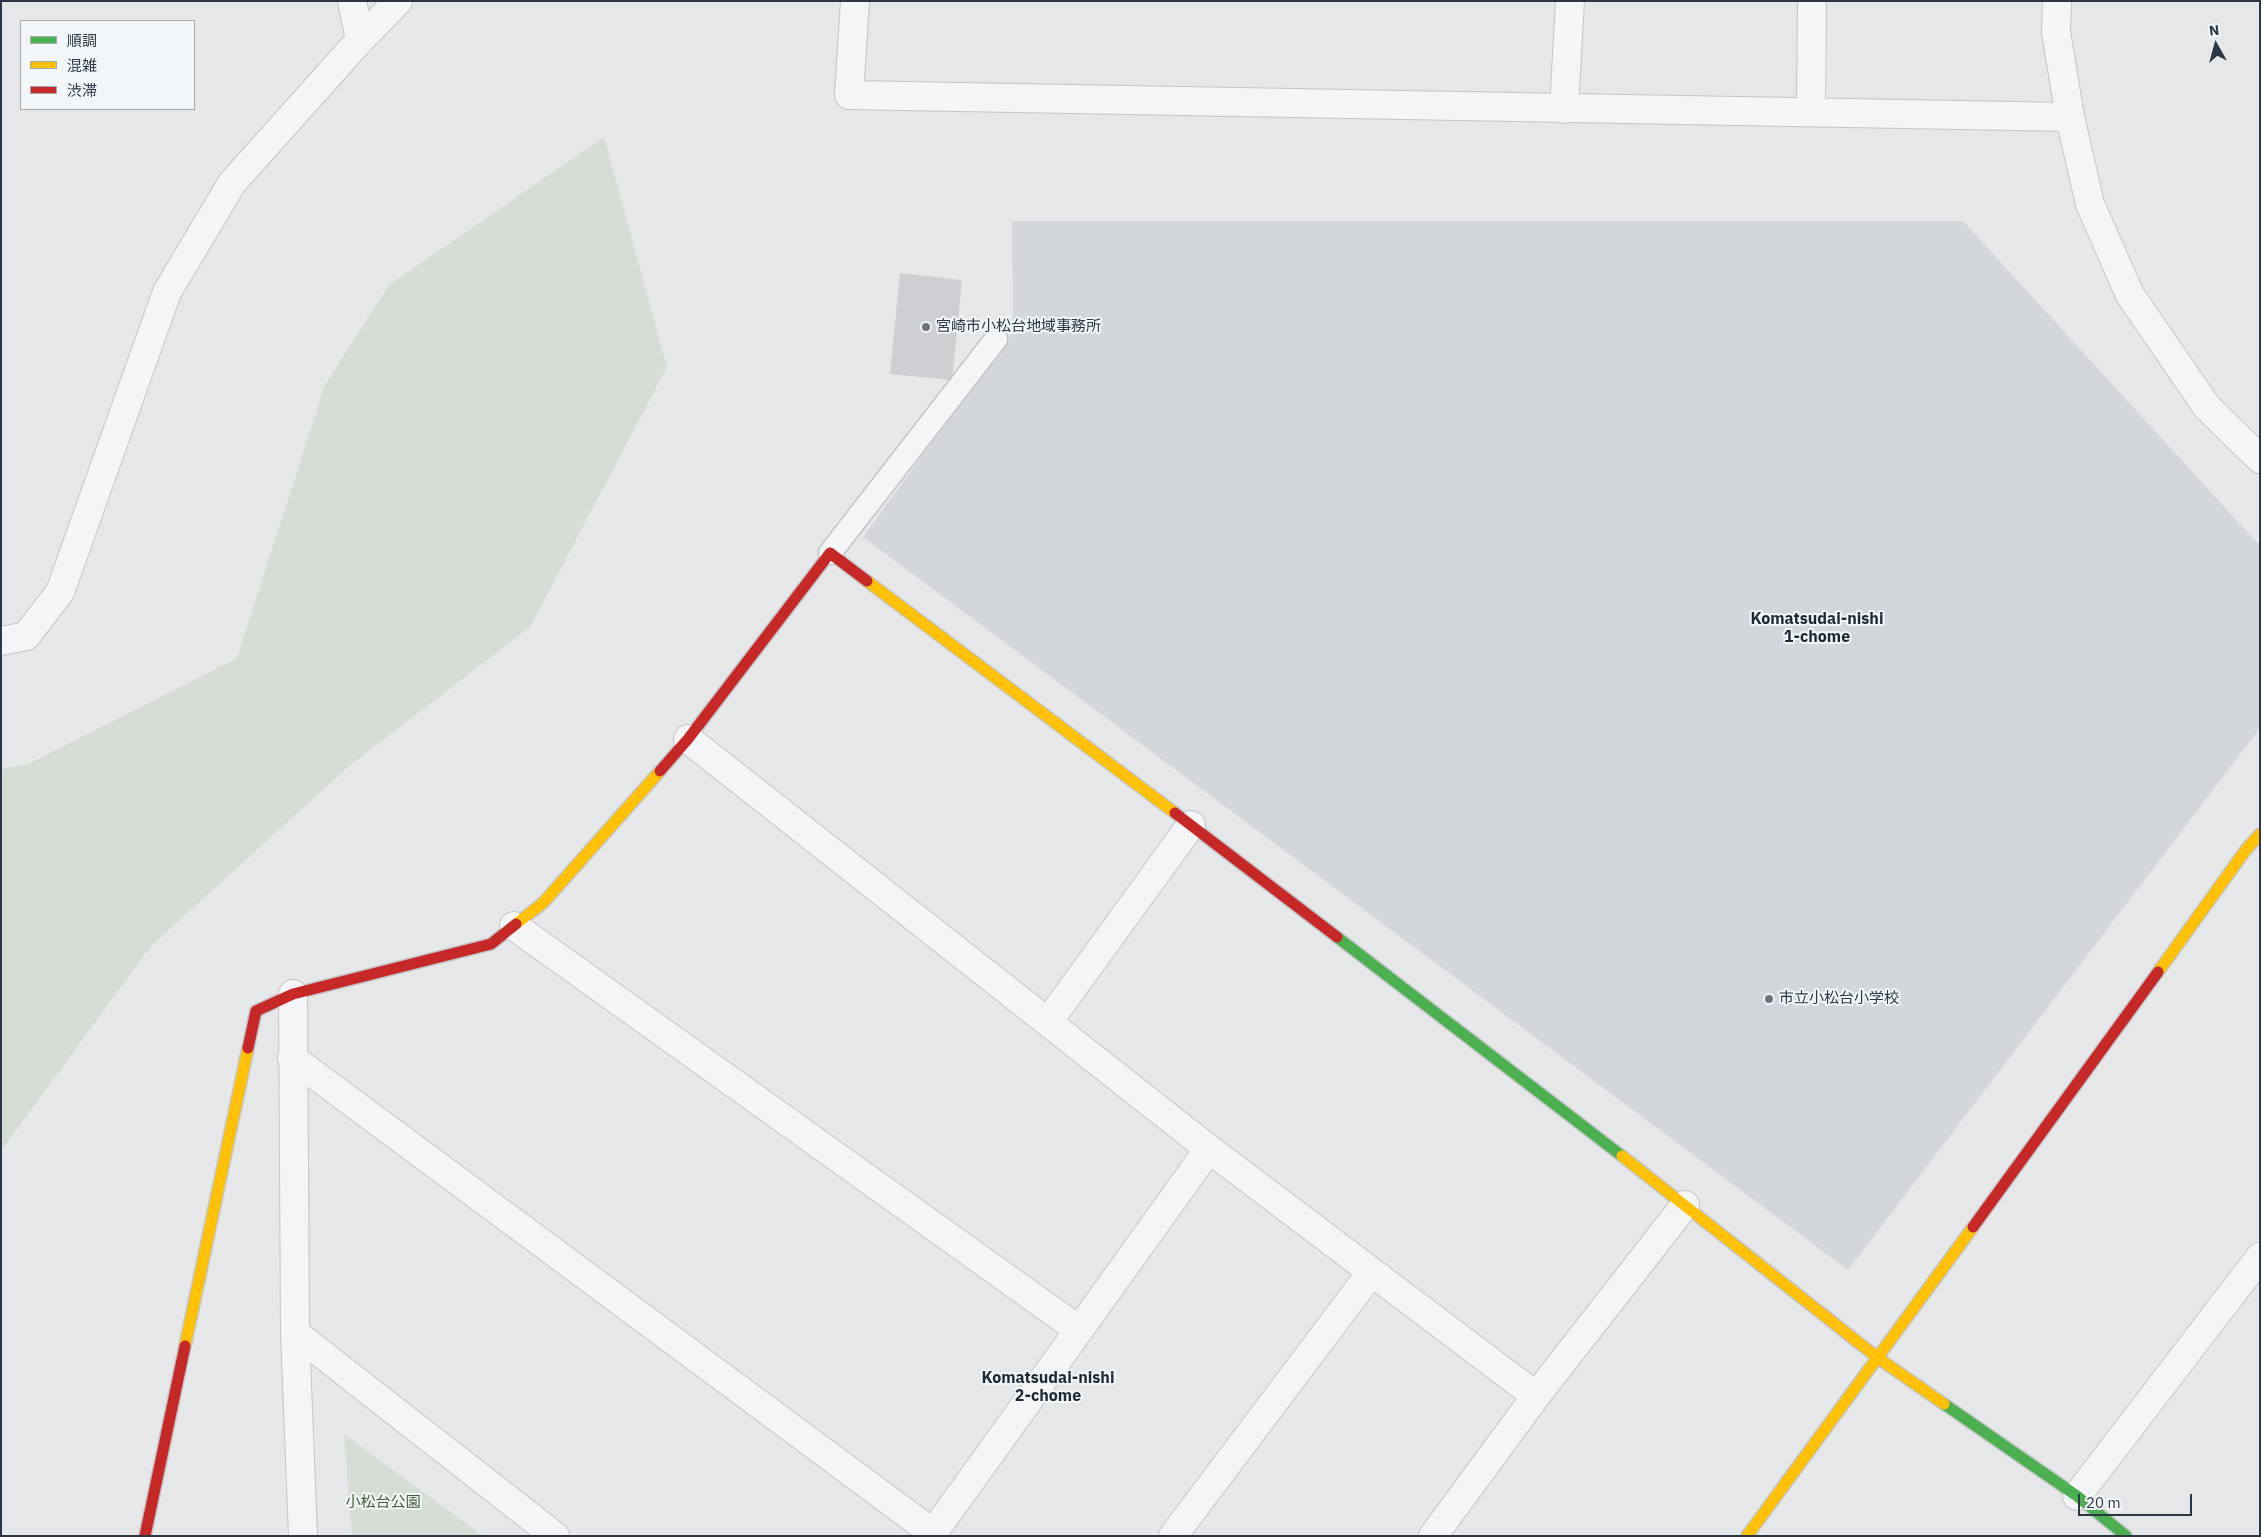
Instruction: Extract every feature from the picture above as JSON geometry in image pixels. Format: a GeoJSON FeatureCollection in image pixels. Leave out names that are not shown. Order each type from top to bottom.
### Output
{"type":"FeatureCollection","features":[{"type":"Feature","properties":{"kind":"street"},"geometry":{"type":"LineString","coordinates":[[352,1],[360,40]]}},
{"type":"Feature","properties":{"kind":"street"},"geometry":{"type":"LineString","coordinates":[[1,641],[26,636],[60,592],[167,292],[232,183],[360,40],[398,1]]}},
{"type":"Feature","properties":{"kind":"street"},"geometry":{"type":"LineString","coordinates":[[854,1],[850,95],[2070,117]]}},
{"type":"Feature","properties":{"kind":"street"},"geometry":{"type":"LineString","coordinates":[[1564,109],[1570,1]]}},
{"type":"Feature","properties":{"kind":"street"},"geometry":{"type":"LineString","coordinates":[[1811,112],[1812,1]]}},
{"type":"Feature","properties":{"kind":"street"},"geometry":{"type":"LineString","coordinates":[[2057,1],[2056,32],[2070,117],[2090,204],[2130,294],[2207,407],[2260,458]]}},
{"type":"Feature","properties":{"kind":"street"},"geometry":{"type":"LineString","coordinates":[[145,1536],[256,1011],[293,994],[491,944],[543,903],[688,739],[830,553],[1191,825],[1685,1206],[1878,1358],[2077,1496],[2126,1536]]}},
{"type":"Feature","properties":{"kind":"street"},"geometry":{"type":"LineString","coordinates":[[688,739],[1209,1149],[1536,1396]]}},
{"type":"Feature","properties":{"kind":"street"},"geometry":{"type":"LineString","coordinates":[[1048,1022],[1191,825]]}},
{"type":"Feature","properties":{"kind":"street"},"geometry":{"type":"LineString","coordinates":[[1747,1536],[2245,851],[2260,834]]}},
{"type":"Feature","properties":{"kind":"street"},"geometry":{"type":"LineString","coordinates":[[514,926],[1079,1330]]}},
{"type":"Feature","properties":{"kind":"street"},"geometry":{"type":"LineString","coordinates":[[293,994],[295,1333],[303,1536]]}},
{"type":"Feature","properties":{"kind":"street"},"geometry":{"type":"LineString","coordinates":[[292,1058],[932,1534],[1209,1149]]}},
{"type":"Feature","properties":{"kind":"street"},"geometry":{"type":"LineString","coordinates":[[1433,1536],[1536,1396],[1685,1206]]}},
{"type":"Feature","properties":{"kind":"street"},"geometry":{"type":"LineString","coordinates":[[2077,1496],[2260,1257]]}},
{"type":"Feature","properties":{"kind":"street"},"geometry":{"type":"LineString","coordinates":[[1173,1536],[1371,1273]]}},
{"type":"Feature","properties":{"kind":"street"},"geometry":{"type":"LineString","coordinates":[[295,1333],[555,1536]]}},
{"type":"Feature","properties":{"kind":"lane"},"geometry":{"type":"LineString","coordinates":[[830,553],[996,340]]}},
{"type":"Feature","properties":{"kind":"shaded area","name":"市立小松台小学校"},"geometry":{"type":"Polygon","coordinates":[[[1012,221],[1963,221],[2260,546],[2260,728],[1848,1270],[863,537],[1013,331],[1012,221]]]}},
{"type":"Feature","properties":{"kind":"green space"},"geometry":{"type":"Polygon","coordinates":[[[604,137],[667,367],[530,627],[349,766],[150,947],[1,1151],[1,769],[28,764],[237,658],[325,385],[389,285],[604,137]]]}},
{"type":"Feature","properties":{"kind":"green space","name":"小松台公園"},"geometry":{"type":"Polygon","coordinates":[[[344,1434],[483,1536],[352,1536],[344,1434]]]}},
{"type":"Feature","properties":{"kind":"building","name":"宮崎市小松台地域事務所"},"geometry":{"type":"Polygon","coordinates":[[[900,273],[962,280],[952,380],[890,374],[900,273]]]}},
{"type":"Feature","properties":{"kind":"traffic: fast"},"geometry":{"type":"LineString","coordinates":[[1337,937],[1622,1156]]}},
{"type":"Feature","properties":{"kind":"traffic: fast"},"geometry":{"type":"LineString","coordinates":[[1944,1404],[2077,1496],[2126,1536]]}},
{"type":"Feature","properties":{"kind":"traffic: slow"},"geometry":{"type":"LineString","coordinates":[[867,581],[1175,813]]}},
{"type":"Feature","properties":{"kind":"traffic: slow"},"geometry":{"type":"LineString","coordinates":[[516,924],[543,903],[660,771]]}},
{"type":"Feature","properties":{"kind":"traffic: slow"},"geometry":{"type":"LineString","coordinates":[[2158,972],[2245,851],[2260,834]]}},
{"type":"Feature","properties":{"kind":"traffic: slow"},"geometry":{"type":"LineString","coordinates":[[185,1346],[248,1048]]}},
{"type":"Feature","properties":{"kind":"traffic: slow"},"geometry":{"type":"LineString","coordinates":[[1622,1156],[1878,1358],[1944,1404]]}},
{"type":"Feature","properties":{"kind":"traffic: slow"},"geometry":{"type":"LineString","coordinates":[[1747,1536],[1973,1227]]}},
{"type":"Feature","properties":{"kind":"traffic: jam"},"geometry":{"type":"LineString","coordinates":[[660,771],[688,739],[830,553],[867,581]]}},
{"type":"Feature","properties":{"kind":"traffic: jam"},"geometry":{"type":"LineString","coordinates":[[1175,813],[1337,937]]}},
{"type":"Feature","properties":{"kind":"traffic: jam"},"geometry":{"type":"LineString","coordinates":[[248,1048],[256,1011],[293,994],[491,944],[516,924]]}},
{"type":"Feature","properties":{"kind":"traffic: jam"},"geometry":{"type":"LineString","coordinates":[[1973,1227],[2158,972]]}},
{"type":"Feature","properties":{"kind":"traffic: jam"},"geometry":{"type":"LineString","coordinates":[[145,1536],[185,1346]]}},
{"type":"Feature","properties":{"kind":"place","name":"宮崎市小松台地域事務所"},"geometry":{"type":"Point","coordinates":[926,327]}},
{"type":"Feature","properties":{"kind":"place","name":"市立小松台小学校"},"geometry":{"type":"Point","coordinates":[1769,999]}},
{"type":"Feature","properties":{"kind":"district","name":"Komatsudai-nishi 1-chome"},"geometry":{"type":"Point","coordinates":[1817,628]}},
{"type":"Feature","properties":{"kind":"district","name":"Komatsudai-nishi 2-chome"},"geometry":{"type":"Point","coordinates":[1048,1387]}}]}
